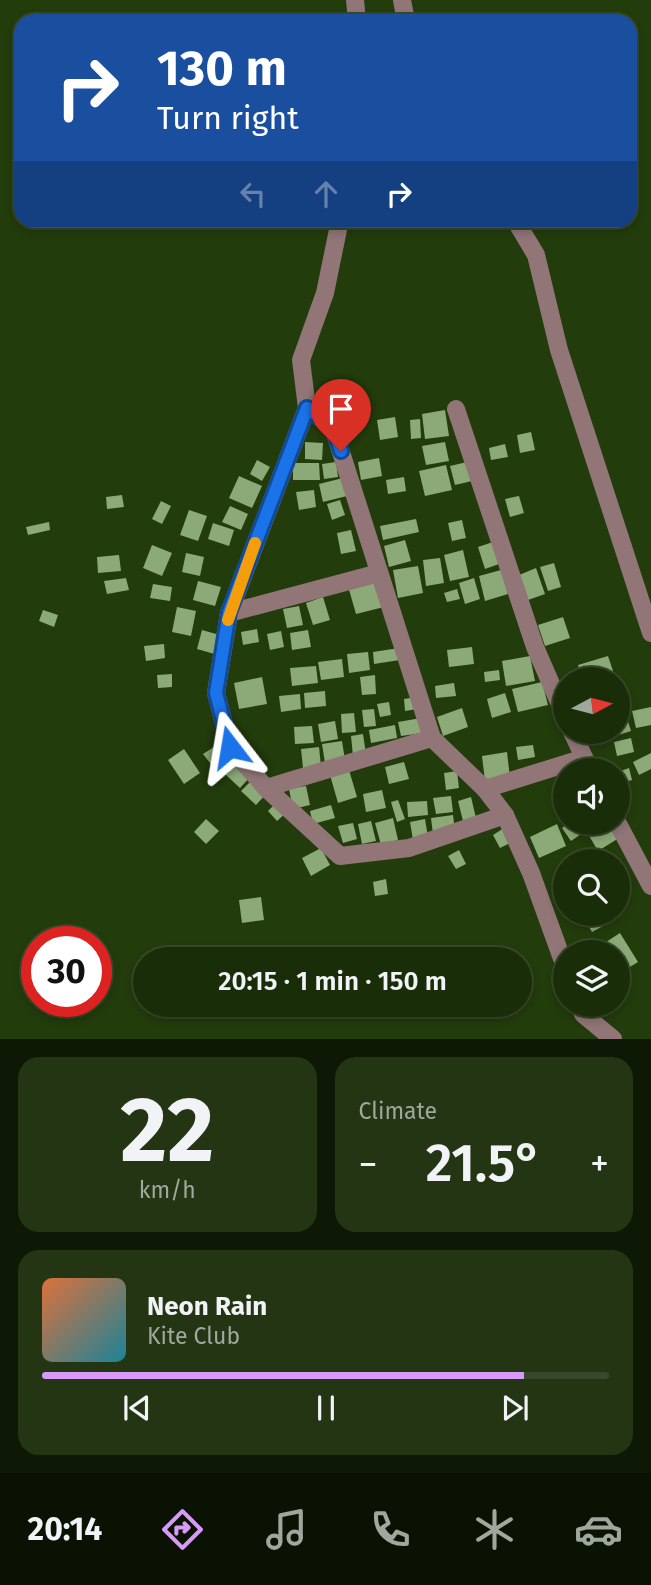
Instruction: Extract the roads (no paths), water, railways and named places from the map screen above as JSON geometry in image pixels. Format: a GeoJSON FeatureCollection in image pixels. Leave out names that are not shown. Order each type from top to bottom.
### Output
{"type":"FeatureCollection","features":[{"type":"Feature","properties":{"kind":"street"},"geometry":{"type":"LineString","coordinates":[[338,228],[325,293],[301,360],[307,408],[229,612],[216,693],[230,747],[266,788],[340,856],[409,848],[505,815]]}},
{"type":"Feature","properties":{"kind":"street"},"geometry":{"type":"LineString","coordinates":[[520,228],[536,255],[559,350],[651,633]]}},
{"type":"Feature","properties":{"kind":"street"},"geometry":{"type":"LineString","coordinates":[[307,408],[333,427],[432,738],[485,789],[505,815],[531,873],[555,940]]}},
{"type":"Feature","properties":{"kind":"street"},"geometry":{"type":"LineString","coordinates":[[456,410],[535,647],[553,688]]}},
{"type":"Feature","properties":{"kind":"street"},"geometry":{"type":"LineString","coordinates":[[229,612],[379,573]]}},
{"type":"Feature","properties":{"kind":"street"},"geometry":{"type":"LineString","coordinates":[[266,788],[432,738]]}},
{"type":"Feature","properties":{"kind":"street"},"geometry":{"type":"LineString","coordinates":[[485,789],[553,772]]}},
{"type":"Feature","properties":{"kind":"street"},"geometry":{"type":"LineString","coordinates":[[624,835],[651,886]]}},
{"type":"Feature","properties":{"kind":"street"},"geometry":{"type":"LineString","coordinates":[[586,1017],[612,1039]]}}]}
